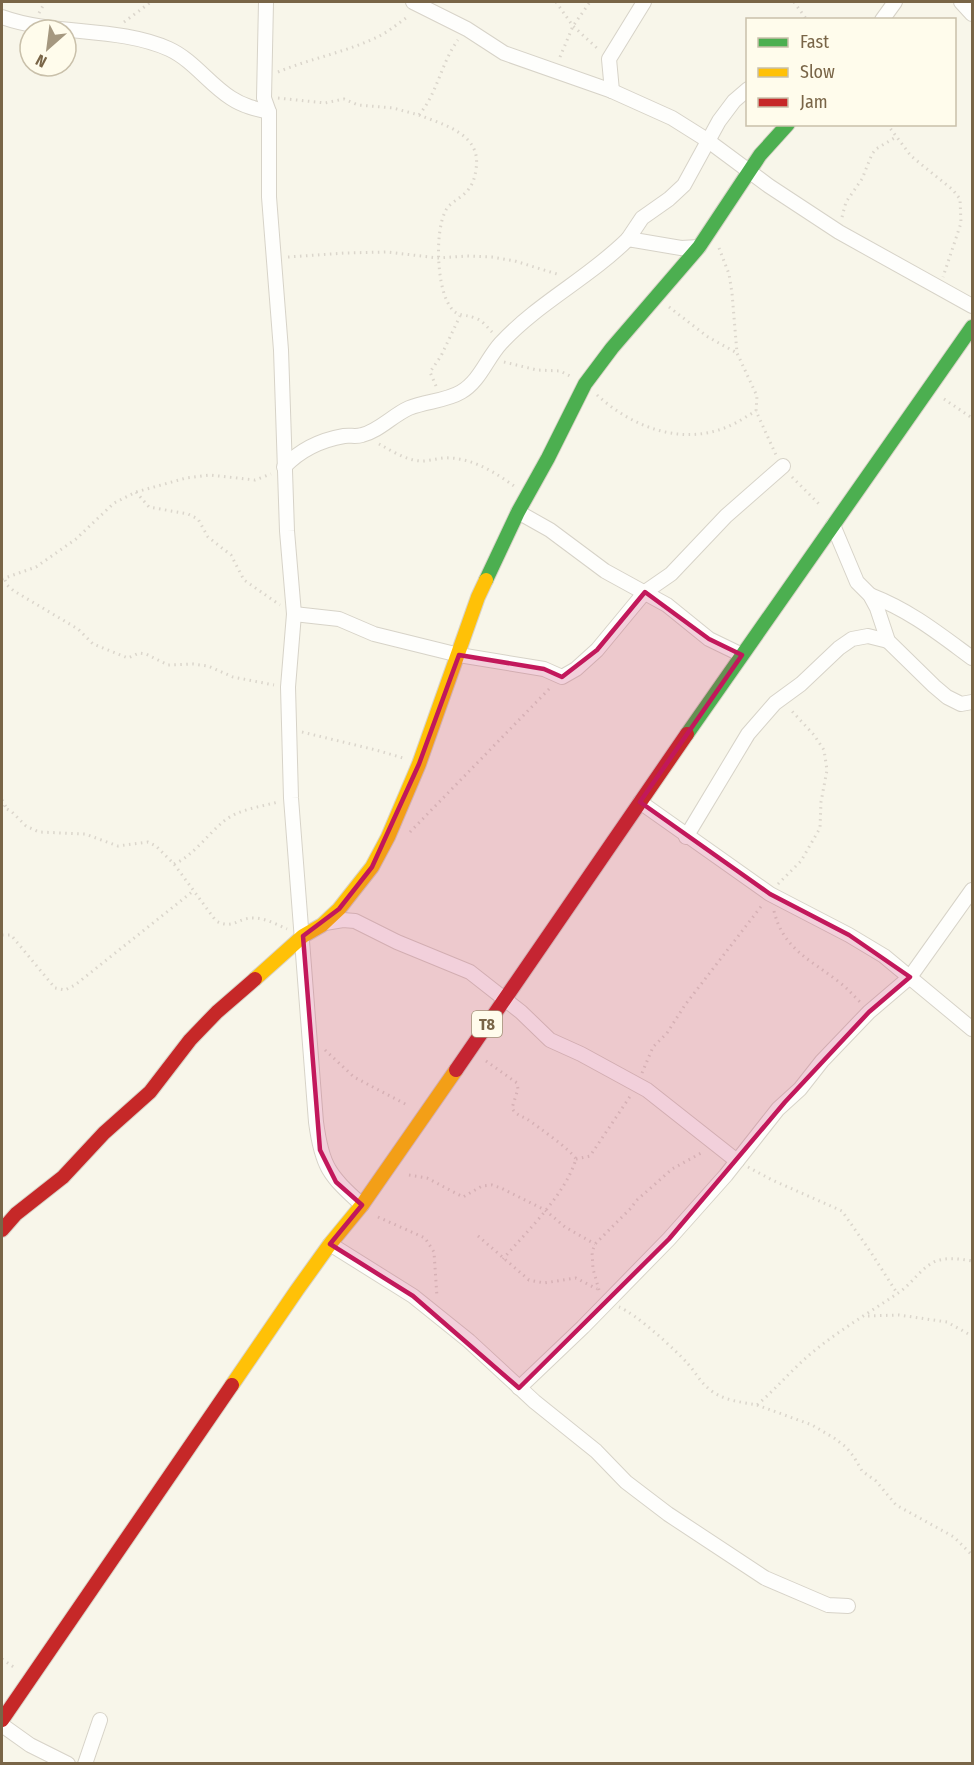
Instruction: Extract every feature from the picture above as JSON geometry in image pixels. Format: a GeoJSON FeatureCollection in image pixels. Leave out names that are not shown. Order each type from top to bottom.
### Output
{"type":"FeatureCollection","features":[{"type":"Feature","properties":{"kind":"main road"},"geometry":{"type":"LineString","coordinates":[[2,1230],[16,1214],[63,1177],[104,1133],[150,1092],[190,1040],[303,936],[325,923],[372,867],[388,837],[419,764],[478,597],[518,512],[585,384],[612,348],[699,247],[760,154],[786,126]]}},
{"type":"Feature","properties":{"kind":"main road","name":"T8"},"geometry":{"type":"LineString","coordinates":[[2,1720],[182,1455],[330,1244],[384,1175],[639,802],[972,327]]}},
{"type":"Feature","properties":{"kind":"street"},"geometry":{"type":"LineString","coordinates":[[266,2],[264,98],[270,112],[269,196],[294,614],[288,687],[291,798],[320,1150],[336,1182],[362,1205]]}},
{"type":"Feature","properties":{"kind":"street"},"geometry":{"type":"LineString","coordinates":[[612,91],[609,59],[644,2]]}},
{"type":"Feature","properties":{"kind":"street"},"geometry":{"type":"LineString","coordinates":[[883,18],[895,2]]}},
{"type":"Feature","properties":{"kind":"street"},"geometry":{"type":"LineString","coordinates":[[961,2],[972,14]]}},
{"type":"Feature","properties":{"kind":"street"},"geometry":{"type":"LineString","coordinates":[[418,4],[467,28],[504,52],[612,91],[672,118],[839,232],[891,263],[972,306]]}},
{"type":"Feature","properties":{"kind":"street"},"geometry":{"type":"LineString","coordinates":[[2,17],[32,24],[142,40],[169,49],[188,61],[229,97],[249,107],[270,112]]}},
{"type":"Feature","properties":{"kind":"street"},"geometry":{"type":"LineString","coordinates":[[284,466],[309,447],[347,435],[361,436],[409,408],[463,391],[476,378],[501,343],[540,307],[608,259],[628,239],[642,218],[684,185],[707,140],[734,101],[746,90]]}},
{"type":"Feature","properties":{"kind":"street"},"geometry":{"type":"LineString","coordinates":[[628,239],[681,248],[699,247]]}},
{"type":"Feature","properties":{"kind":"street"},"geometry":{"type":"LineString","coordinates":[[294,614],[339,619],[374,634],[459,655],[544,669],[562,677],[576,669],[597,650],[645,592],[671,574],[726,516],[783,466]]}},
{"type":"Feature","properties":{"kind":"street"},"geometry":{"type":"LineString","coordinates":[[518,512],[550,530],[605,571],[668,605],[709,639],[742,655]]}},
{"type":"Feature","properties":{"kind":"street"},"geometry":{"type":"LineString","coordinates":[[833,525],[858,582],[870,595],[877,608],[888,641],[947,697],[961,705],[972,702]]}},
{"type":"Feature","properties":{"kind":"street"},"geometry":{"type":"LineString","coordinates":[[870,595],[892,603],[923,621],[972,658]]}},
{"type":"Feature","properties":{"kind":"street"},"geometry":{"type":"LineString","coordinates":[[686,837],[758,721],[852,639],[868,636],[888,641]]}},
{"type":"Feature","properties":{"kind":"street"},"geometry":{"type":"LineString","coordinates":[[639,802],[770,894],[884,956],[972,1029]]}},
{"type":"Feature","properties":{"kind":"street"},"geometry":{"type":"LineString","coordinates":[[519,1388],[583,1327],[669,1239],[737,1161],[778,1109],[800,1089],[869,1012],[910,976],[972,890]]}},
{"type":"Feature","properties":{"kind":"street"},"geometry":{"type":"LineString","coordinates":[[325,923],[344,920],[362,924],[397,942],[470,972],[521,1012],[550,1040],[636,1084],[664,1103],[737,1161]]}},
{"type":"Feature","properties":{"kind":"street"},"geometry":{"type":"LineString","coordinates":[[330,1244],[413,1296],[469,1341],[519,1388],[596,1451],[626,1482],[668,1514],[723,1549],[748,1569],[828,1605],[848,1606]]}},
{"type":"Feature","properties":{"kind":"street"},"geometry":{"type":"LineString","coordinates":[[85,1764],[88,1749],[100,1720]]}},
{"type":"Feature","properties":{"kind":"street"},"geometry":{"type":"LineString","coordinates":[[2,1725],[30,1745],[68,1764]]}},
{"type":"Feature","properties":{"kind":"path"},"geometry":{"type":"LineString","coordinates":[[106,34],[151,2]]}},
{"type":"Feature","properties":{"kind":"path"},"geometry":{"type":"LineString","coordinates":[[555,2],[573,26],[609,59]]}},
{"type":"Feature","properties":{"kind":"path"},"geometry":{"type":"LineString","coordinates":[[554,70],[573,26],[590,2]]}},
{"type":"Feature","properties":{"kind":"path"},"geometry":{"type":"LineString","coordinates":[[794,2],[806,18]]}},
{"type":"Feature","properties":{"kind":"path"},"geometry":{"type":"LineString","coordinates":[[266,77],[298,63],[374,39],[418,4]]}},
{"type":"Feature","properties":{"kind":"path"},"geometry":{"type":"LineString","coordinates":[[418,115],[434,93],[452,47],[467,28]]}},
{"type":"Feature","properties":{"kind":"path"},"geometry":{"type":"LineString","coordinates":[[264,98],[325,103],[344,99],[358,105],[393,108],[456,130],[470,142],[477,153],[472,184],[467,192],[444,213],[438,258],[444,292],[449,304],[460,316],[478,319],[501,343]]}},
{"type":"Feature","properties":{"kind":"path"},"geometry":{"type":"LineString","coordinates":[[888,126],[911,156],[954,190],[960,199],[961,222],[939,287]]}},
{"type":"Feature","properties":{"kind":"path"},"geometry":{"type":"LineString","coordinates":[[839,232],[846,202],[862,179],[868,160],[876,148],[896,137]]}},
{"type":"Feature","properties":{"kind":"path"},"geometry":{"type":"LineString","coordinates":[[711,229],[729,274],[737,353],[757,396],[756,411],[771,447],[783,466],[794,480],[817,500],[833,525]]}},
{"type":"Feature","properties":{"kind":"path"},"geometry":{"type":"LineString","coordinates":[[273,259],[387,252],[438,258],[492,257],[515,261],[576,280]]}},
{"type":"Feature","properties":{"kind":"path"},"geometry":{"type":"LineString","coordinates":[[657,297],[702,332],[737,353]]}},
{"type":"Feature","properties":{"kind":"path"},"geometry":{"type":"LineString","coordinates":[[432,402],[437,388],[430,372],[441,356],[460,316]]}},
{"type":"Feature","properties":{"kind":"path"},"geometry":{"type":"LineString","coordinates":[[491,358],[522,368],[560,371],[585,384],[612,409],[637,423],[654,430],[674,434],[703,434],[727,427],[756,411]]}},
{"type":"Feature","properties":{"kind":"path"},"geometry":{"type":"LineString","coordinates":[[928,388],[972,418]]}},
{"type":"Feature","properties":{"kind":"path"},"geometry":{"type":"LineString","coordinates":[[361,436],[406,458],[419,461],[450,458],[486,468],[528,495]]}},
{"type":"Feature","properties":{"kind":"path"},"geometry":{"type":"LineString","coordinates":[[284,466],[266,477],[255,480],[210,475],[186,478],[136,492],[114,503],[76,539],[36,567],[3,579],[14,591],[78,629],[93,644],[128,658],[139,653],[168,665],[201,665],[233,677],[288,687]]}},
{"type":"Feature","properties":{"kind":"path"},"geometry":{"type":"LineString","coordinates":[[136,492],[149,507],[188,514],[198,519],[208,537],[231,555],[244,580],[294,614]]}},
{"type":"Feature","properties":{"kind":"path"},"geometry":{"type":"LineString","coordinates":[[410,832],[562,677]]}},
{"type":"Feature","properties":{"kind":"path"},"geometry":{"type":"LineString","coordinates":[[576,1159],[590,1156],[618,1117],[651,1050],[667,1033],[690,998],[770,894],[801,861],[820,828],[821,802],[827,770],[824,750],[814,735],[794,715],[783,697]]}},
{"type":"Feature","properties":{"kind":"path"},"geometry":{"type":"LineString","coordinates":[[288,728],[376,750],[419,764]]}},
{"type":"Feature","properties":{"kind":"path"},"geometry":{"type":"LineString","coordinates":[[174,864],[183,859],[225,820],[236,813],[291,798]]}},
{"type":"Feature","properties":{"kind":"path"},"geometry":{"type":"LineString","coordinates":[[2,800],[4,807],[26,826],[39,832],[85,834],[118,846],[148,842],[163,852],[174,864],[216,921],[222,924],[233,925],[245,919],[255,918],[303,936]]}},
{"type":"Feature","properties":{"kind":"path"},"geometry":{"type":"LineString","coordinates":[[2,935],[11,935],[55,988],[65,990],[75,986],[193,891]]}},
{"type":"Feature","properties":{"kind":"path"},"geometry":{"type":"LineString","coordinates":[[770,894],[780,932],[803,956],[841,983],[869,1012]]}},
{"type":"Feature","properties":{"kind":"path"},"geometry":{"type":"LineString","coordinates":[[311,1041],[324,1049],[354,1077],[426,1115]]}},
{"type":"Feature","properties":{"kind":"path"},"geometry":{"type":"LineString","coordinates":[[469,1050],[517,1083],[518,1089],[512,1108],[514,1112],[566,1148],[576,1159]]}},
{"type":"Feature","properties":{"kind":"path"},"geometry":{"type":"LineString","coordinates":[[597,1289],[592,1252],[595,1244],[637,1200],[672,1169],[704,1152],[723,1149]]}},
{"type":"Feature","properties":{"kind":"path"},"geometry":{"type":"LineString","coordinates":[[504,1259],[545,1210],[564,1183],[576,1159]]}},
{"type":"Feature","properties":{"kind":"path"},"geometry":{"type":"LineString","coordinates":[[737,1161],[771,1180],[842,1211],[897,1293]]}},
{"type":"Feature","properties":{"kind":"path"},"geometry":{"type":"LineString","coordinates":[[384,1175],[413,1175],[427,1178],[463,1197],[482,1186],[492,1185],[545,1210],[565,1227],[595,1244]]}},
{"type":"Feature","properties":{"kind":"path"},"geometry":{"type":"LineString","coordinates":[[362,1205],[393,1225],[425,1238],[434,1252],[437,1317]]}},
{"type":"Feature","properties":{"kind":"path"},"geometry":{"type":"LineString","coordinates":[[478,1236],[535,1283],[576,1278],[597,1289],[607,1302],[634,1315],[687,1362],[697,1378],[712,1392],[731,1401],[757,1405],[812,1425],[834,1438],[846,1447],[862,1471],[876,1481],[896,1505],[954,1537],[972,1555]]}},
{"type":"Feature","properties":{"kind":"path"},"geometry":{"type":"LineString","coordinates":[[757,1405],[772,1394],[789,1374],[816,1349],[912,1282],[929,1264],[951,1258],[972,1261]]}},
{"type":"Feature","properties":{"kind":"path"},"geometry":{"type":"LineString","coordinates":[[865,1316],[899,1315],[947,1322],[972,1336]]}},
{"type":"Feature","properties":{"kind":"highlighted area"},"geometry":{"type":"Polygon","coordinates":[[[645,592],[709,639],[742,655],[640,802],[770,894],[849,935],[910,977],[869,1012],[785,1102],[669,1239],[519,1388],[413,1296],[330,1244],[362,1205],[336,1182],[320,1150],[303,936],[339,909],[372,867],[419,764],[459,655],[544,669],[562,677],[597,650],[645,592]]]}},
{"type":"Feature","properties":{"kind":"traffic: fast"},"geometry":{"type":"LineString","coordinates":[[486,580],[518,512],[585,384],[612,348],[699,247],[760,155],[786,126]]}},
{"type":"Feature","properties":{"kind":"traffic: fast"},"geometry":{"type":"LineString","coordinates":[[687,734],[972,327]]}},
{"type":"Feature","properties":{"kind":"traffic: slow"},"geometry":{"type":"LineString","coordinates":[[255,979],[303,936],[322,925],[339,909],[372,867],[388,837],[419,764],[486,580]]}},
{"type":"Feature","properties":{"kind":"traffic: slow"},"geometry":{"type":"LineString","coordinates":[[232,1385],[297,1290],[362,1205],[456,1070]]}},
{"type":"Feature","properties":{"kind":"traffic: jam"},"geometry":{"type":"LineString","coordinates":[[456,1070],[687,734]]}},
{"type":"Feature","properties":{"kind":"traffic: jam"},"geometry":{"type":"LineString","coordinates":[[2,1230],[16,1214],[63,1177],[104,1133],[150,1092],[190,1040],[217,1012],[255,979]]}},
{"type":"Feature","properties":{"kind":"traffic: jam"},"geometry":{"type":"LineString","coordinates":[[2,1720],[232,1385]]}}]}
